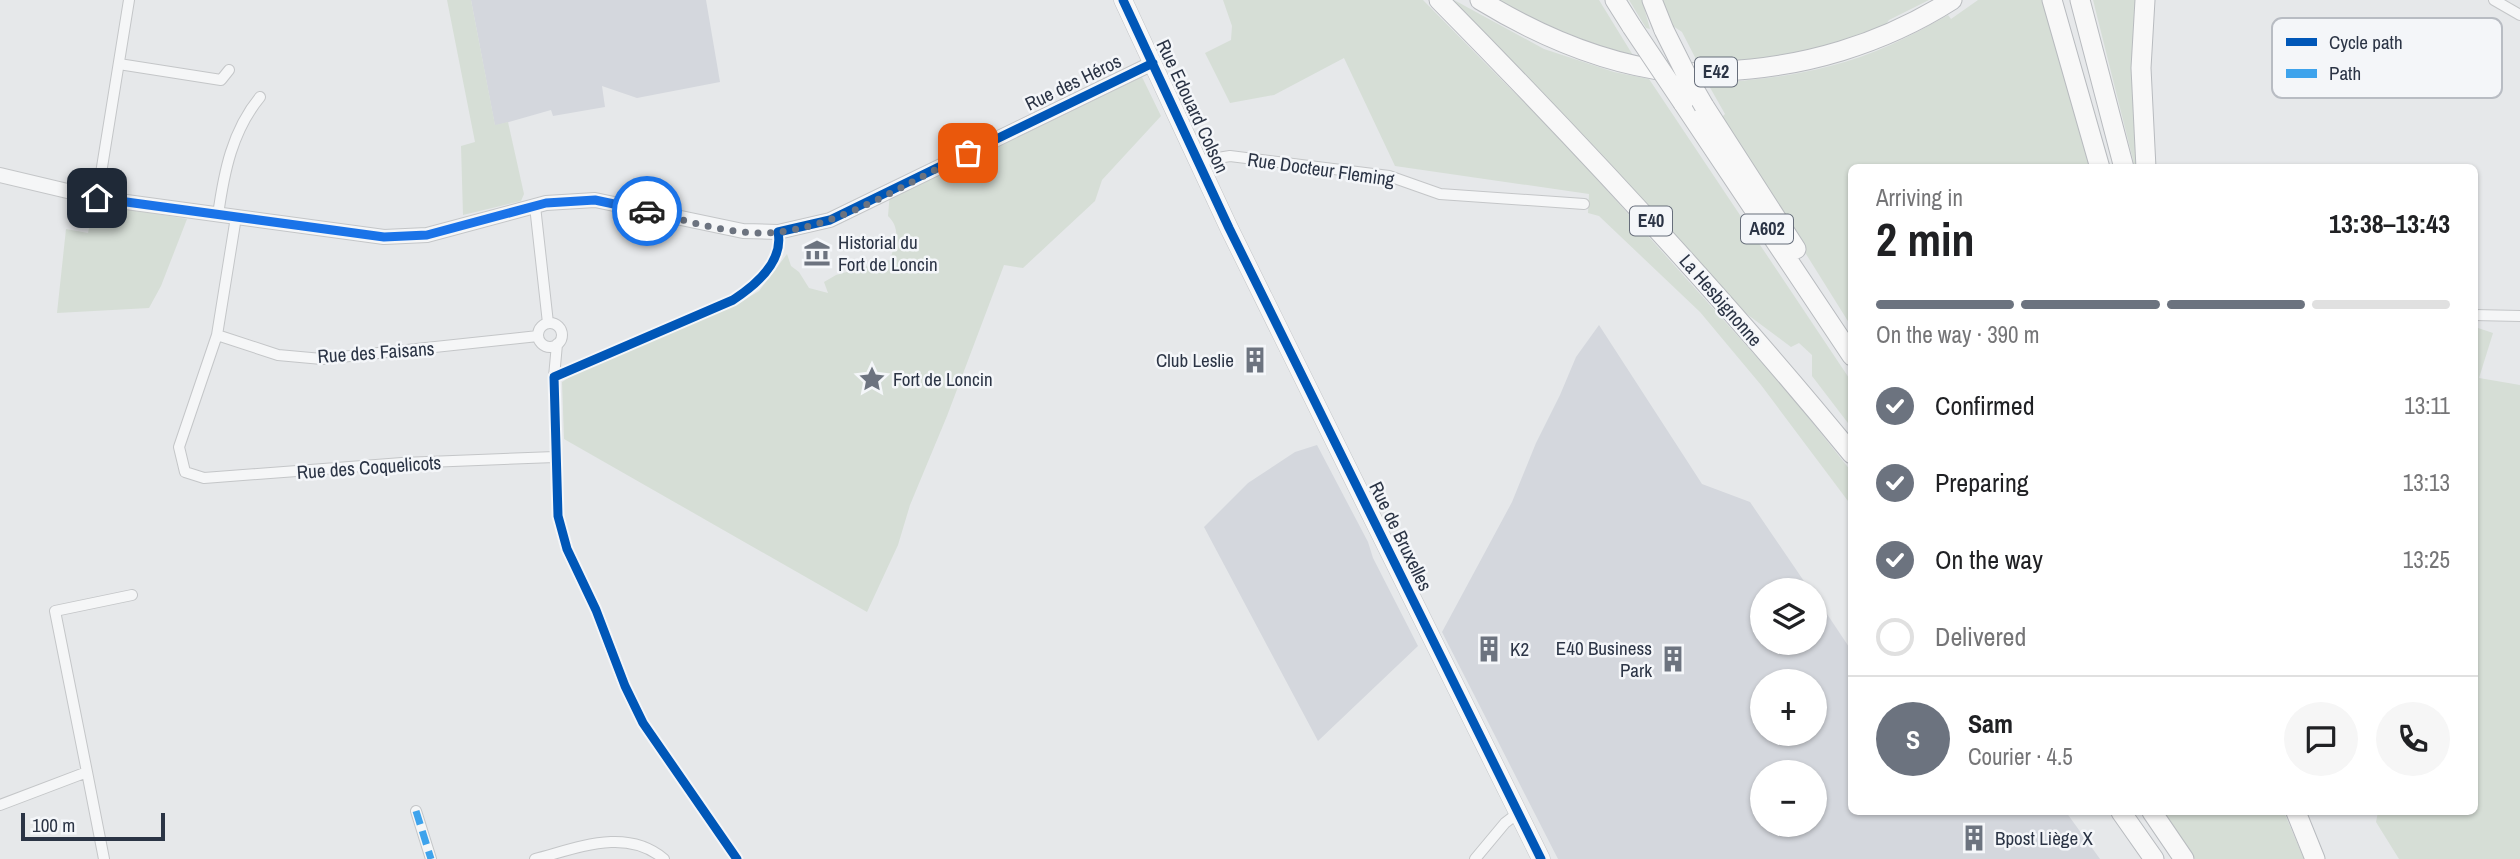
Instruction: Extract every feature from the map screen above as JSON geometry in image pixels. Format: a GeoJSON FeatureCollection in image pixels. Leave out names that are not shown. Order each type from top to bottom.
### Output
{"type":"FeatureCollection","features":[{"type":"Feature","properties":{"kind":"highway","name":"La Hesbignonne"},"geometry":{"type":"LineString","coordinates":[[1439,0],[1563,125],[1686,260],[1848,449]]}},
{"type":"Feature","properties":{"kind":"highway","name":"E42"},"geometry":{"type":"LineString","coordinates":[[1480,0],[1541,34],[1578,48],[1618,61],[1675,72],[1735,71],[1835,54],[1896,31],[1952,0]]}},
{"type":"Feature","properties":{"kind":"highway","name":"A602"},"geometry":{"type":"LineString","coordinates":[[1615,0],[1848,350]]}},
{"type":"Feature","properties":{"kind":"highway"},"geometry":{"type":"LineString","coordinates":[[1652,0],[1664,30],[1704,106],[1848,330]]}},
{"type":"Feature","properties":{"kind":"highway"},"geometry":{"type":"LineString","coordinates":[[2052,0],[2099,164]]}},
{"type":"Feature","properties":{"kind":"highway"},"geometry":{"type":"LineString","coordinates":[[2080,0],[2123,164]]}},
{"type":"Feature","properties":{"kind":"highway"},"geometry":{"type":"LineString","coordinates":[[2145,0],[2141,68],[2146,164]]}},
{"type":"Feature","properties":{"kind":"highway"},"geometry":{"type":"LineString","coordinates":[[2123,815],[2154,859]]}},
{"type":"Feature","properties":{"kind":"highway"},"geometry":{"type":"LineString","coordinates":[[2154,815],[2184,859]]}},
{"type":"Feature","properties":{"kind":"highway"},"geometry":{"type":"LineString","coordinates":[[2297,815],[2315,859]]}},
{"type":"Feature","properties":{"kind":"main road","name":"Rue Edouard Colson"},"geometry":{"type":"LineString","coordinates":[[1123,0],[1229,228]]}},
{"type":"Feature","properties":{"kind":"main road","name":"Rue de Bruxelles"},"geometry":{"type":"LineString","coordinates":[[1229,228],[1541,859]]}},
{"type":"Feature","properties":{"kind":"street"},"geometry":{"type":"LineString","coordinates":[[97,198],[129,0]]}},
{"type":"Feature","properties":{"kind":"street"},"geometry":{"type":"LineString","coordinates":[[2494,0],[2520,15]]}},
{"type":"Feature","properties":{"kind":"street","name":"Rue des Héros"},"geometry":{"type":"LineString","coordinates":[[0,175],[97,198],[371,235],[427,235],[535,206],[595,200],[743,231],[778,232],[830,220],[1153,63]]}},
{"type":"Feature","properties":{"kind":"street"},"geometry":{"type":"LineString","coordinates":[[119,64],[221,79],[229,70]]}},
{"type":"Feature","properties":{"kind":"street"},"geometry":{"type":"LineString","coordinates":[[218,215],[236,135],[260,97]]}},
{"type":"Feature","properties":{"kind":"street","name":"Rue Docteur Fleming"},"geometry":{"type":"LineString","coordinates":[[1200,161],[1230,156],[1389,176],[1440,194],[1584,204]]}},
{"type":"Feature","properties":{"kind":"street"},"geometry":{"type":"LineString","coordinates":[[535,206],[548,323]]}},
{"type":"Feature","properties":{"kind":"street"},"geometry":{"type":"LineString","coordinates":[[216,335],[236,218]]}},
{"type":"Feature","properties":{"kind":"street"},"geometry":{"type":"LineString","coordinates":[[2478,314],[2520,316]]}},
{"type":"Feature","properties":{"kind":"street"},"geometry":{"type":"LineString","coordinates":[[557,344],[545,346],[538,336],[540,328],[548,323],[556,325],[561,331],[554,377],[555,457],[558,516],[567,549],[596,610],[625,686],[643,723],[737,859]]}},
{"type":"Feature","properties":{"kind":"street","name":"Rue des Faisans"},"geometry":{"type":"LineString","coordinates":[[216,335],[278,355],[322,359],[538,336]]}},
{"type":"Feature","properties":{"kind":"street","name":"Rue des Coquelicots"},"geometry":{"type":"LineString","coordinates":[[216,335],[179,447],[185,472],[204,478],[402,463],[555,457]]}},
{"type":"Feature","properties":{"kind":"street"},"geometry":{"type":"LineString","coordinates":[[104,859],[55,611],[132,595]]}},
{"type":"Feature","properties":{"kind":"street"},"geometry":{"type":"LineString","coordinates":[[0,805],[87,772]]}},
{"type":"Feature","properties":{"kind":"street"},"geometry":{"type":"LineString","coordinates":[[415,811],[431,859]]}},
{"type":"Feature","properties":{"kind":"street"},"geometry":{"type":"LineString","coordinates":[[1475,859],[1518,813]]}},
{"type":"Feature","properties":{"kind":"street"},"geometry":{"type":"LineString","coordinates":[[535,859],[613,841],[639,844],[664,859]]}},
{"type":"Feature","properties":{"kind":"shaded area"},"geometry":{"type":"Polygon","coordinates":[[[447,0],[471,0],[495,125],[508,122],[524,194],[521,201],[463,215],[461,146],[475,142],[447,0]]]}},
{"type":"Feature","properties":{"kind":"shaded area"},"geometry":{"type":"Polygon","coordinates":[[[471,0],[706,0],[720,82],[637,98],[602,86],[605,107],[553,116],[551,110],[495,126],[471,0]]]}},
{"type":"Feature","properties":{"kind":"shaded area"},"geometry":{"type":"Polygon","coordinates":[[[1223,0],[1423,0],[1570,149],[1788,392],[1848,467],[1848,501],[1761,385],[1700,312],[1599,216],[1588,213],[1589,194],[1395,166],[1344,58],[1274,95],[1230,103],[1205,53],[1231,40],[1232,26],[1223,0]]]}},
{"type":"Feature","properties":{"kind":"shaded area"},"geometry":{"type":"Polygon","coordinates":[[[1454,0],[1544,49],[1614,72],[1649,79],[1848,377],[1848,423],[1812,376],[1812,355],[1799,343],[1791,347],[1740,309],[1454,0]]]}},
{"type":"Feature","properties":{"kind":"shaded area"},"geometry":{"type":"Polygon","coordinates":[[[1491,0],[1599,0],[1634,57],[1596,48],[1491,0]]]}},
{"type":"Feature","properties":{"kind":"shaded area"},"geometry":{"type":"Polygon","coordinates":[[[1629,0],[1642,0],[1650,29],[1646,28],[1629,0]]]}},
{"type":"Feature","properties":{"kind":"shaded area"},"geometry":{"type":"Polygon","coordinates":[[[1662,0],[1929,0],[1889,20],[1882,30],[1794,57],[1699,65],[1682,32],[1670,24],[1662,0]]]}},
{"type":"Feature","properties":{"kind":"shaded area"},"geometry":{"type":"Polygon","coordinates":[[[1978,0],[2045,0],[2092,164],[1848,164],[1848,321],[1721,118],[1725,114],[1708,84],[1785,75],[1846,62],[1891,45],[1948,15],[1951,19],[1978,0]]]}},
{"type":"Feature","properties":{"kind":"shaded area"},"geometry":{"type":"Polygon","coordinates":[[[2093,0],[2138,0],[2140,164],[2134,164],[2093,0]]]}},
{"type":"Feature","properties":{"kind":"shaded area"},"geometry":{"type":"Polygon","coordinates":[[[1142,77],[1161,116],[1102,180],[1095,201],[1023,268],[1004,265],[910,505],[898,545],[867,612],[564,439],[562,382],[679,326],[744,300],[759,291],[787,254],[791,266],[799,272],[809,288],[828,293],[824,282],[836,275],[890,260],[896,232],[888,216],[890,191],[1142,77]]]}},
{"type":"Feature","properties":{"kind":"shaded area"},"geometry":{"type":"Polygon","coordinates":[[[94,203],[187,219],[161,286],[149,308],[57,313],[66,229],[88,233],[94,203]]]}},
{"type":"Feature","properties":{"kind":"shaded area"},"geometry":{"type":"Polygon","coordinates":[[[1599,325],[1702,484],[1750,502],[1802,578],[1750,578],[1750,655],[1827,655],[1827,614],[1848,646],[1848,815],[2068,815],[2100,859],[1558,859],[1442,632],[1512,502],[1576,357],[1599,325]]]}},
{"type":"Feature","properties":{"kind":"shaded area"},"geometry":{"type":"Polygon","coordinates":[[[2478,328],[2493,333],[2479,378],[2520,385],[2520,859],[2399,859],[2376,822],[2377,815],[2478,815],[2478,328]]]}},
{"type":"Feature","properties":{"kind":"shaded area"},"geometry":{"type":"Polygon","coordinates":[[[1317,445],[1418,646],[1318,741],[1204,527],[1248,483],[1295,452],[1317,445]]]}},
{"type":"Feature","properties":{"kind":"shaded area"},"geometry":{"type":"Polygon","coordinates":[[[2166,815],[2285,815],[2304,859],[2195,859],[2166,815]]]}},
{"type":"Feature","properties":{"kind":"marked path"},"geometry":{"type":"LineString","coordinates":[[416,811],[431,859]]}},
{"type":"Feature","properties":{"kind":"cycle path"},"geometry":{"type":"LineString","coordinates":[[1123,0],[1229,228],[1541,859]]}},
{"type":"Feature","properties":{"kind":"cycle path"},"geometry":{"type":"LineString","coordinates":[[737,859],[643,723],[625,686],[596,610],[567,549],[558,516],[554,377],[733,300],[759,280],[772,263],[779,243],[778,232],[830,220],[1153,63]]}},
{"type":"Feature","properties":{"kind":"way so far"},"geometry":{"type":"LineString","coordinates":[[647,211],[721,228],[778,232],[830,220],[968,153]]}},
{"type":"Feature","properties":{"kind":"place","name":"Historial du Fort de Loncin"},"geometry":{"type":"Point","coordinates":[817,253]}},
{"type":"Feature","properties":{"kind":"place","name":"Club Leslie"},"geometry":{"type":"Point","coordinates":[1255,360]}},
{"type":"Feature","properties":{"kind":"place","name":"Fort de Loncin"},"geometry":{"type":"Point","coordinates":[872,379]}},
{"type":"Feature","properties":{"kind":"place","name":"K2"},"geometry":{"type":"Point","coordinates":[1489,649]}},
{"type":"Feature","properties":{"kind":"place","name":"E40 Business Park"},"geometry":{"type":"Point","coordinates":[1673,659]}},
{"type":"Feature","properties":{"kind":"place","name":"Bpost Liège X"},"geometry":{"type":"Point","coordinates":[1974,838]}},
{"type":"Feature","properties":{"kind":"route"},"geometry":{"type":"LineString","coordinates":[[97,198],[384,237],[427,235],[546,203],[595,200],[647,211]]}}]}
